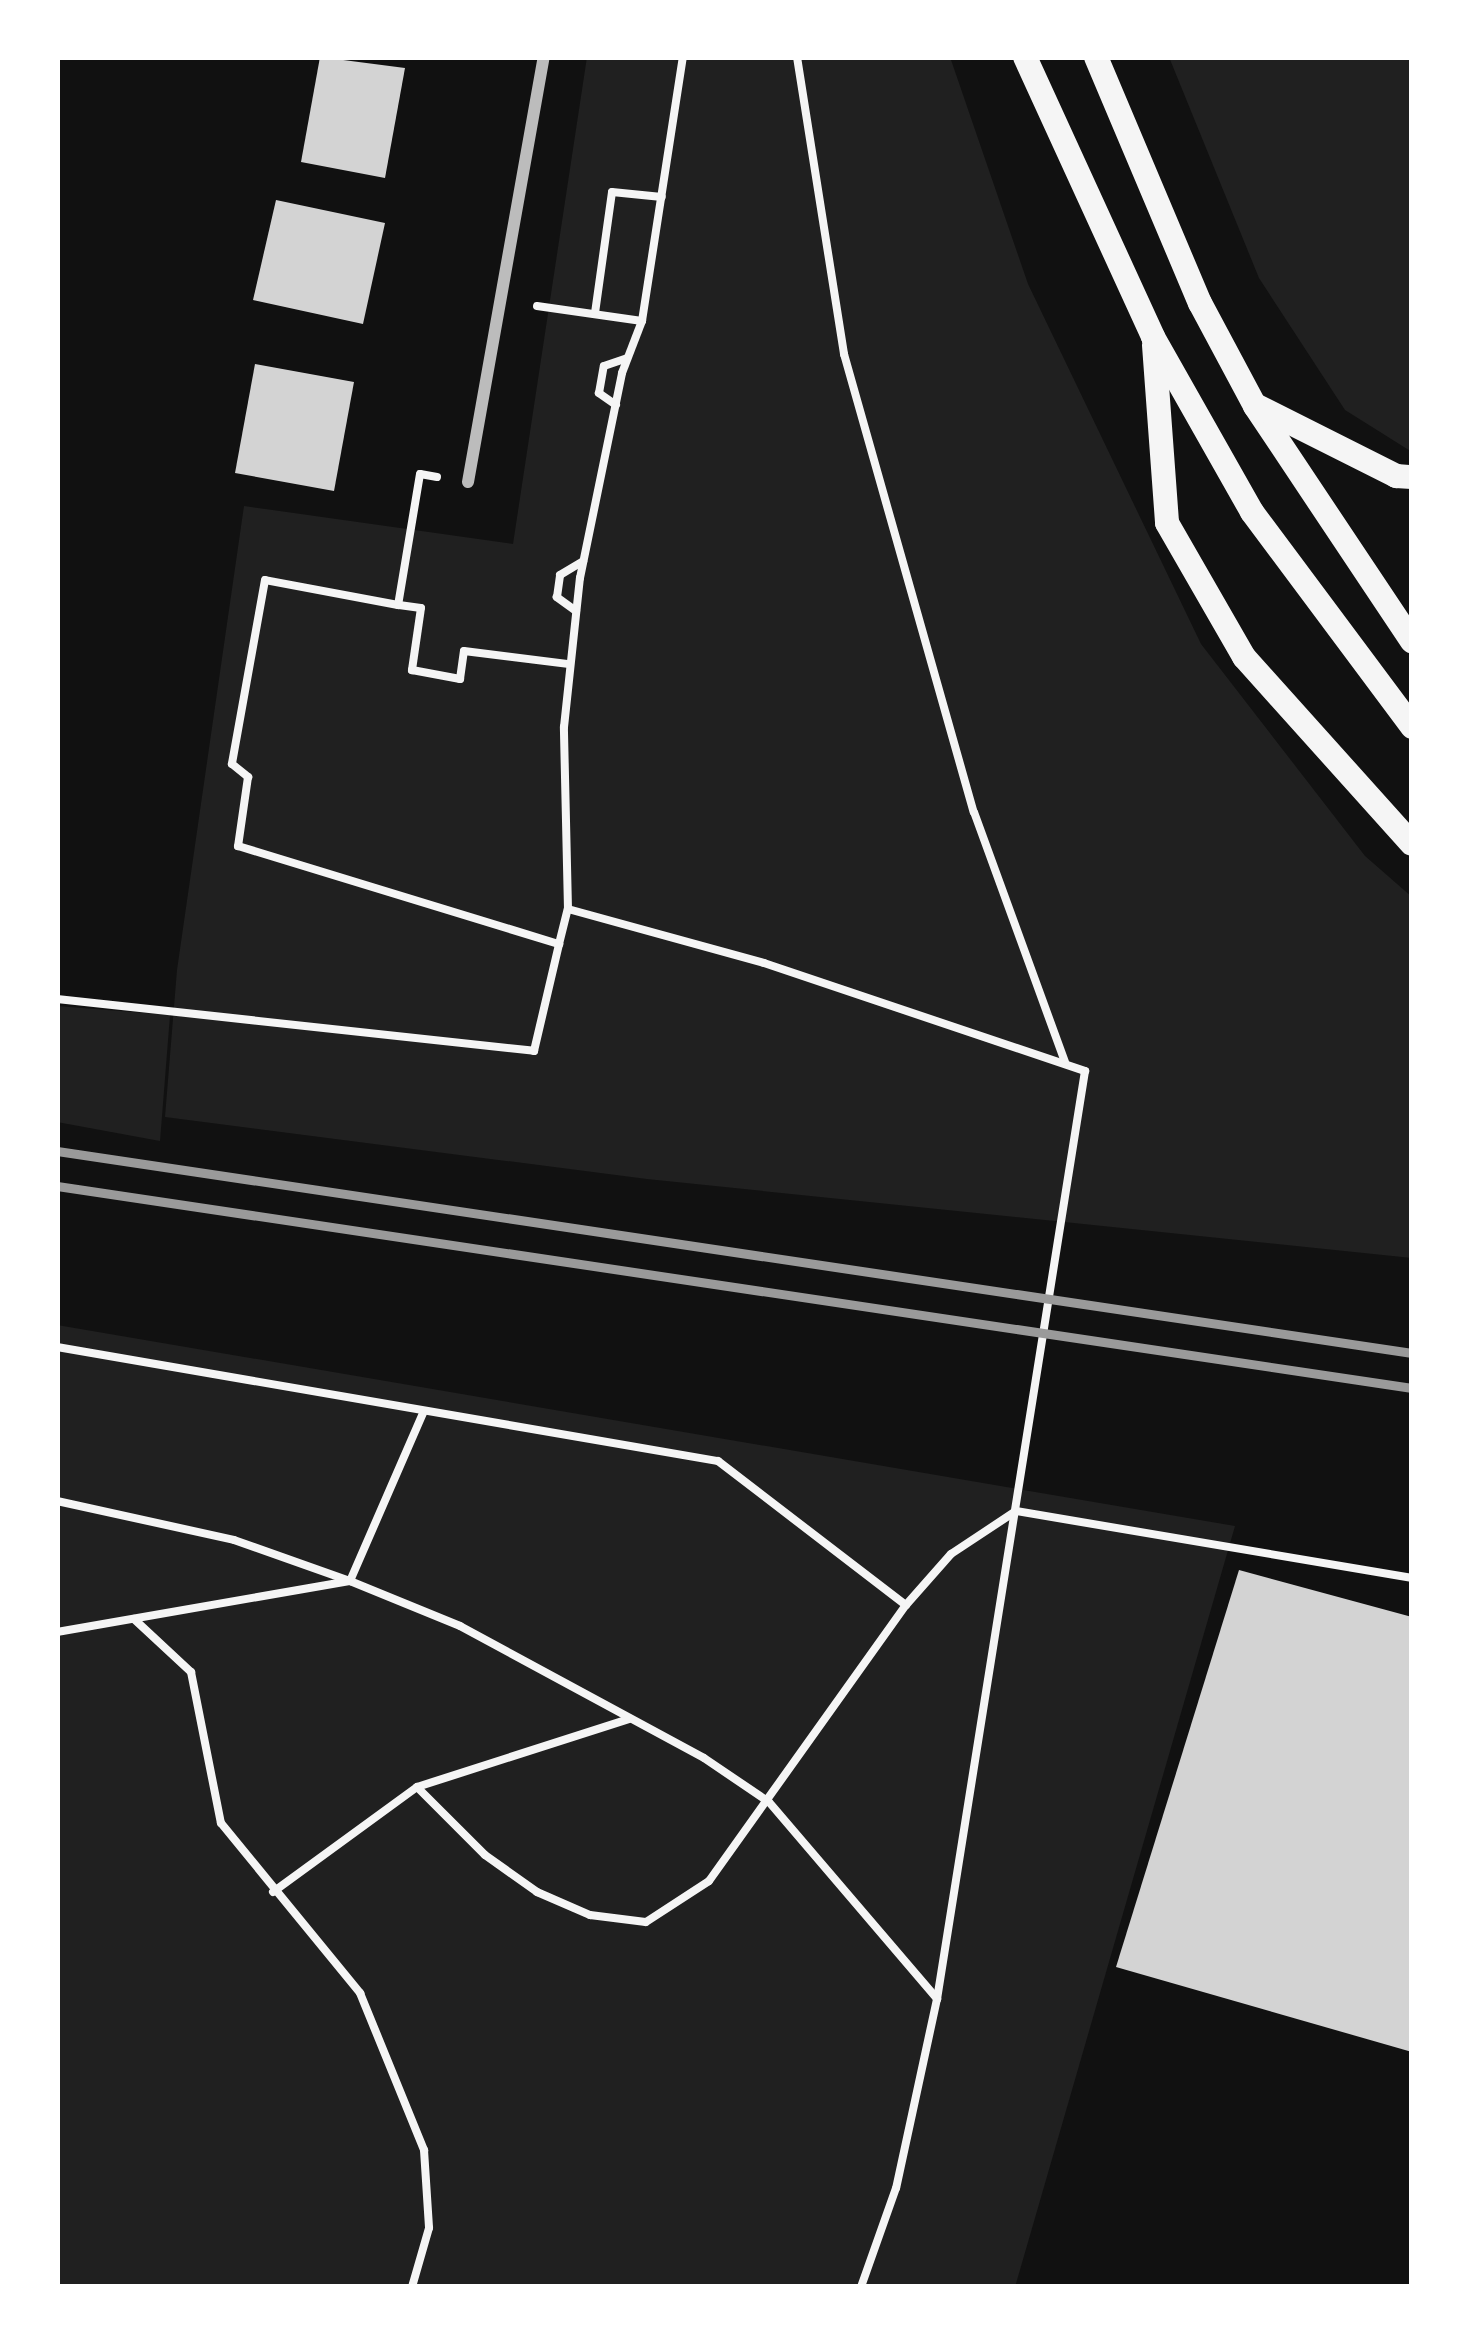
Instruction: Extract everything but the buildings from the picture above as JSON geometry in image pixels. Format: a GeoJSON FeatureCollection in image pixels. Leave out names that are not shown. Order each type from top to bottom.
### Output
{"type":"FeatureCollection","features":[{"type":"Feature","properties":{"kind":"main road"},"geometry":{"type":"LineString","coordinates":[[1024,57],[1153,337],[1252,512],[1412,727]]}},
{"type":"Feature","properties":{"kind":"main road"},"geometry":{"type":"LineString","coordinates":[[1096,57],[1200,303],[1256,406],[1412,641]]}},
{"type":"Feature","properties":{"kind":"main road"},"geometry":{"type":"LineString","coordinates":[[1153,337],[1167,523],[1244,657],[1412,844]]}},
{"type":"Feature","properties":{"kind":"main road"},"geometry":{"type":"LineString","coordinates":[[1256,406],[1396,476],[1412,477]]}},
{"type":"Feature","properties":{"kind":"street"},"geometry":{"type":"LineString","coordinates":[[467,482],[544,57]]}},
{"type":"Feature","properties":{"kind":"path"},"geometry":{"type":"LineString","coordinates":[[57,999],[534,1051],[568,909],[569,664],[576,611],[616,405],[642,320],[683,57]]}},
{"type":"Feature","properties":{"kind":"path"},"geometry":{"type":"LineString","coordinates":[[797,57],[844,354],[974,812],[1066,1064]]}},
{"type":"Feature","properties":{"kind":"path"},"geometry":{"type":"LineString","coordinates":[[595,313],[612,192],[662,197]]}},
{"type":"Feature","properties":{"kind":"path"},"geometry":{"type":"LineString","coordinates":[[499,300],[642,320]]}},
{"type":"Feature","properties":{"kind":"path"},"geometry":{"type":"LineString","coordinates":[[616,405],[599,393],[604,366],[628,358]]}},
{"type":"Feature","properties":{"kind":"path"},"geometry":{"type":"LineString","coordinates":[[398,605],[420,474],[467,482]]}},
{"type":"Feature","properties":{"kind":"path"},"geometry":{"type":"LineString","coordinates":[[576,611],[557,597],[560,575],[584,561]]}},
{"type":"Feature","properties":{"kind":"path"},"geometry":{"type":"LineString","coordinates":[[559,944],[238,846],[248,777],[232,764],[265,580],[421,608],[412,670],[460,679],[464,651],[569,664]]}},
{"type":"Feature","properties":{"kind":"path"},"geometry":{"type":"LineString","coordinates":[[568,909],[764,963],[1085,1071],[937,1999],[896,2188],[861,2287]]}},
{"type":"Feature","properties":{"kind":"path"},"geometry":{"type":"LineString","coordinates":[[57,1347],[718,1461],[906,1605]]}},
{"type":"Feature","properties":{"kind":"path"},"geometry":{"type":"LineString","coordinates":[[350,1581],[424,1410]]}},
{"type":"Feature","properties":{"kind":"path"},"geometry":{"type":"LineString","coordinates":[[57,1501],[234,1540],[350,1581],[460,1626],[631,1718],[769,1802],[937,1999]]}},
{"type":"Feature","properties":{"kind":"path"},"geometry":{"type":"LineString","coordinates":[[417,1787],[484,1855],[537,1892],[590,1915],[646,1922],[709,1881],[906,1605],[951,1554],[1016,1511],[1412,1578]]}},
{"type":"Feature","properties":{"kind":"path"},"geometry":{"type":"LineString","coordinates":[[57,1632],[350,1581]]}},
{"type":"Feature","properties":{"kind":"path"},"geometry":{"type":"LineString","coordinates":[[133,1618],[191,1672],[221,1823],[360,1993],[424,2150],[429,2228],[412,2287]]}},
{"type":"Feature","properties":{"kind":"path"},"geometry":{"type":"LineString","coordinates":[[273,1892],[417,1787],[631,1718]]}},
{"type":"Feature","properties":{"kind":"shaded area"},"geometry":{"type":"Polygon","coordinates":[[[587,57],[950,57],[1028,284],[1201,644],[1365,856],[1412,897],[1412,1258],[647,1179],[165,1117],[177,970],[244,506],[513,544],[587,57]]]}},
{"type":"Feature","properties":{"kind":"shaded area"},"geometry":{"type":"Polygon","coordinates":[[[1169,57],[1412,57],[1412,452],[1345,410],[1259,278],[1169,57]]]}},
{"type":"Feature","properties":{"kind":"shaded area"},"geometry":{"type":"Polygon","coordinates":[[[57,1006],[170,1015],[160,1141],[57,1122],[57,1006]]]}},
{"type":"Feature","properties":{"kind":"shaded area"},"geometry":{"type":"Polygon","coordinates":[[[57,1325],[1235,1526],[1015,2287],[57,2287],[57,1325]]]}},
{"type":"Feature","properties":{"kind":"railway"},"geometry":{"type":"LineString","coordinates":[[57,1151],[1412,1353]]}},
{"type":"Feature","properties":{"kind":"railway"},"geometry":{"type":"LineString","coordinates":[[57,1186],[1412,1388]]}}]}
